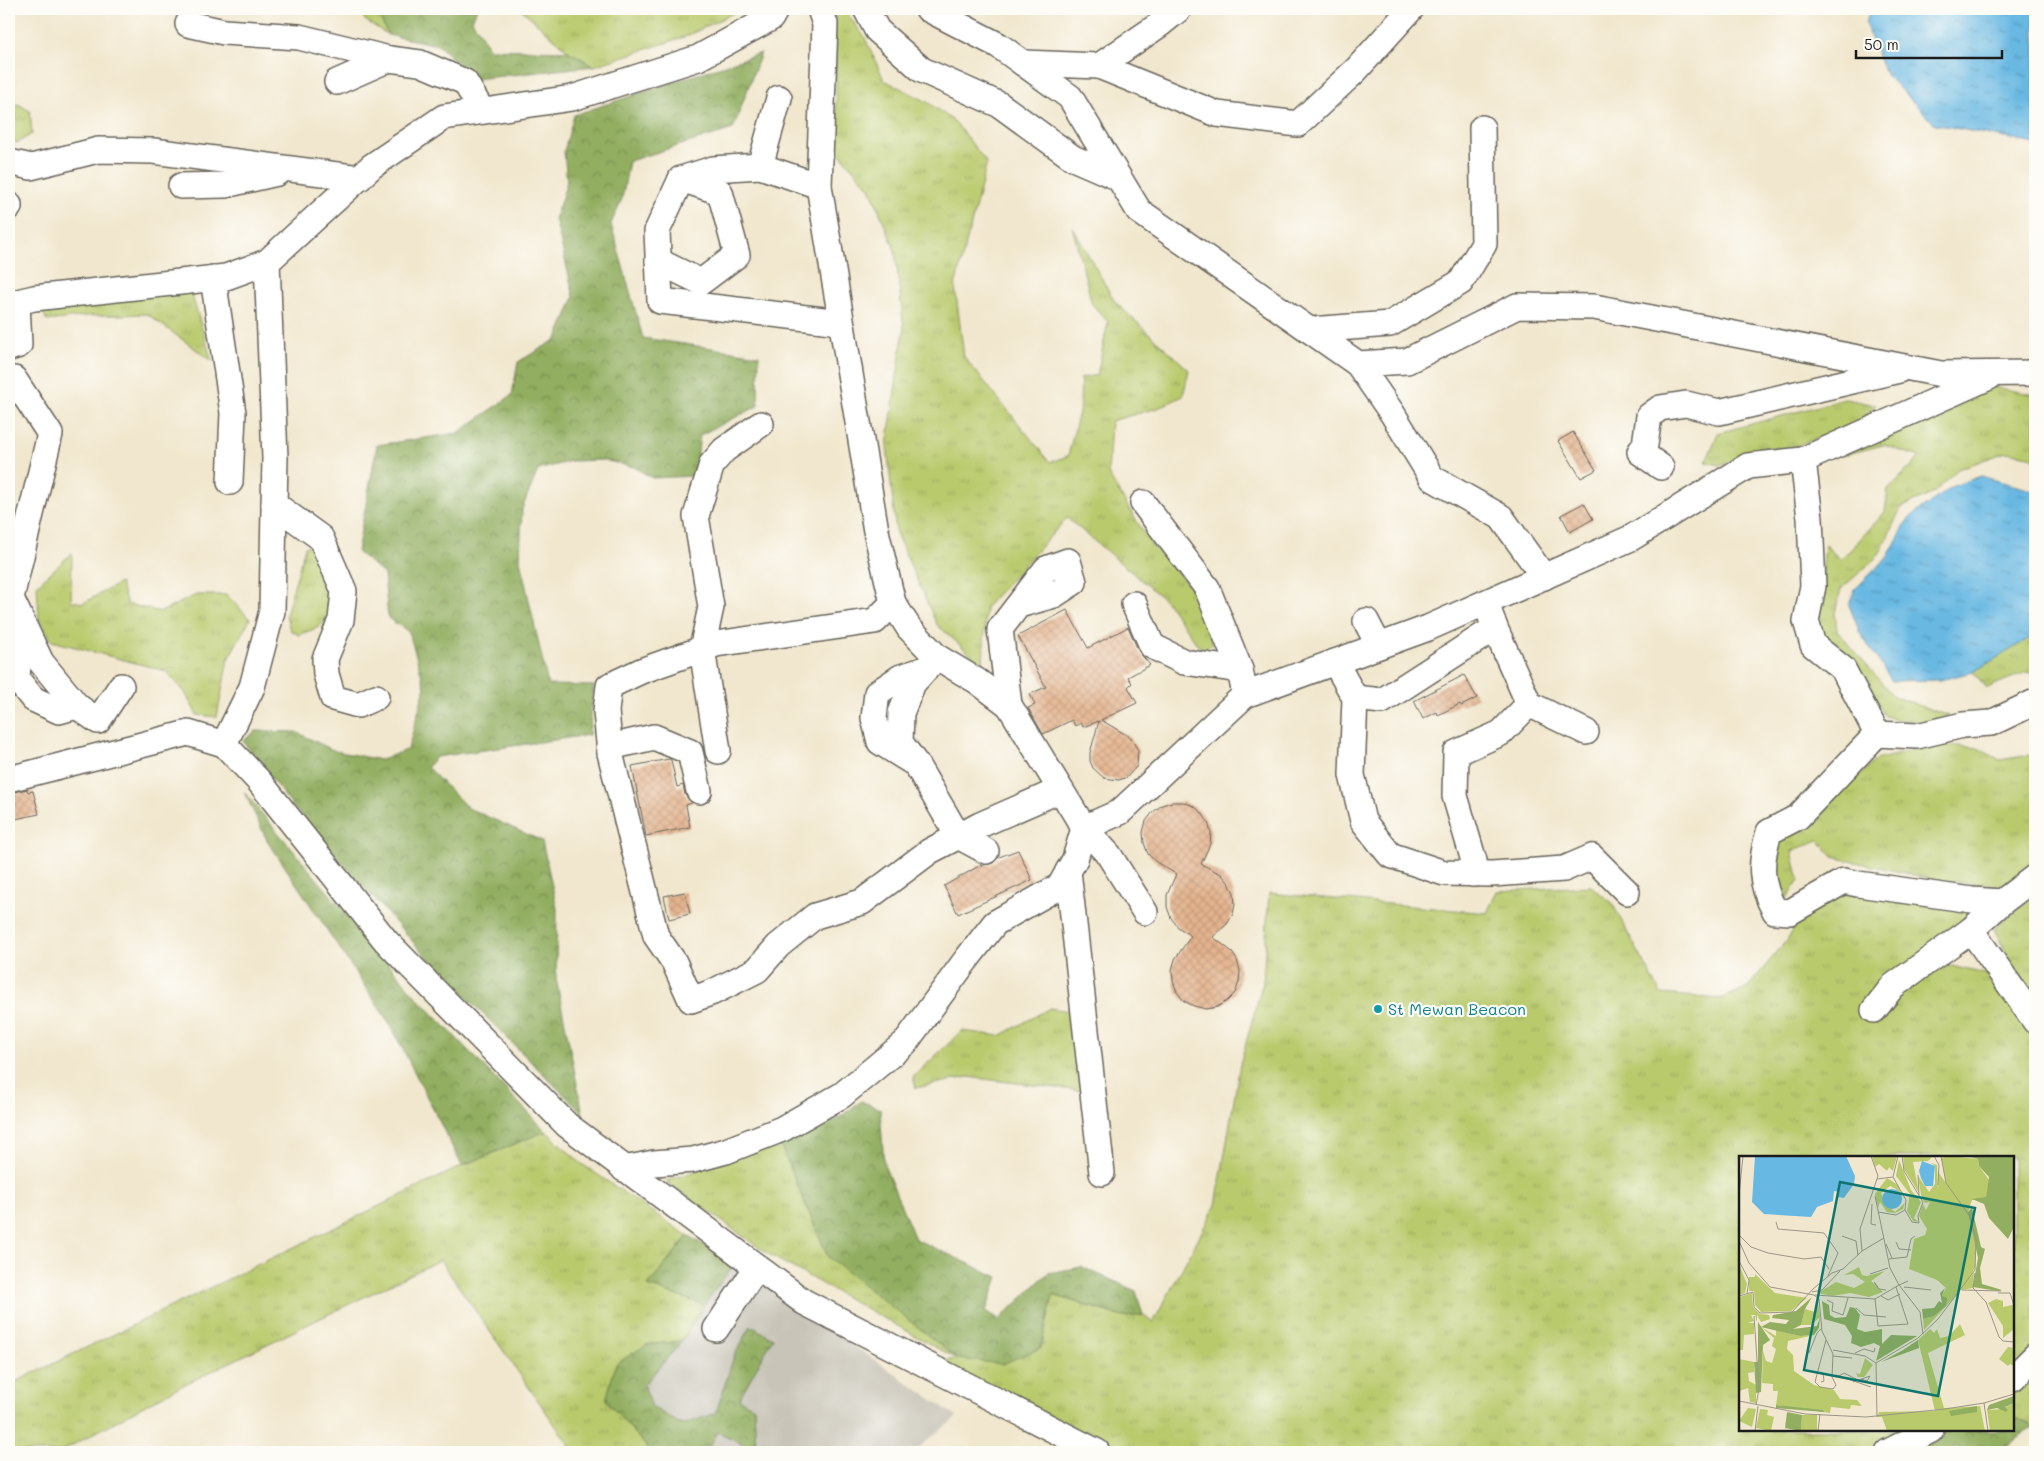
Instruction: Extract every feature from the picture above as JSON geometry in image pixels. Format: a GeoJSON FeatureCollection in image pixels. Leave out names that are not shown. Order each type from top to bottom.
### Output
{"type":"FeatureCollection","features":[{"type":"Feature","properties":{"kind":"street"},"geometry":{"type":"LineString","coordinates":[[121,686],[98,721],[77,706],[41,662],[10,596],[50,434],[12,386],[14,347],[13,303],[34,298],[226,277],[267,262],[372,166],[444,117],[572,98],[698,58],[772,18],[776,9]]}},
{"type":"Feature","properties":{"kind":"street"},"geometry":{"type":"LineString","coordinates":[[820,9],[825,24],[819,186],[876,531],[893,603],[931,663],[977,681],[1009,705],[1084,828],[1109,855],[1145,912]]}},
{"type":"Feature","properties":{"kind":"street"},"geometry":{"type":"LineString","coordinates":[[866,9],[877,30],[922,70],[1000,105],[1073,158],[1119,178]]}},
{"type":"Feature","properties":{"kind":"street"},"geometry":{"type":"LineString","coordinates":[[928,9],[998,45],[1070,97],[1139,211],[1358,364],[1392,413],[1432,478],[1501,517],[1544,577]]}},
{"type":"Feature","properties":{"kind":"street"},"geometry":{"type":"LineString","coordinates":[[1100,66],[1179,9]]}},
{"type":"Feature","properties":{"kind":"street"},"geometry":{"type":"LineString","coordinates":[[1023,63],[1100,66],[1217,114],[1298,124],[1356,70],[1411,9]]}},
{"type":"Feature","properties":{"kind":"street"},"geometry":{"type":"LineString","coordinates":[[188,24],[224,32],[299,37],[389,59],[420,63],[465,82],[482,111]]}},
{"type":"Feature","properties":{"kind":"street"},"geometry":{"type":"LineString","coordinates":[[337,82],[389,59]]}},
{"type":"Feature","properties":{"kind":"street"},"geometry":{"type":"LineString","coordinates":[[760,166],[779,98]]}},
{"type":"Feature","properties":{"kind":"street"},"geometry":{"type":"LineString","coordinates":[[1310,330],[1390,324],[1461,282],[1484,244],[1482,128]]}},
{"type":"Feature","properties":{"kind":"street"},"geometry":{"type":"LineString","coordinates":[[9,162],[31,167],[98,150],[153,151],[360,178]]}},
{"type":"Feature","properties":{"kind":"street"},"geometry":{"type":"LineString","coordinates":[[819,186],[760,166],[713,169],[681,179],[657,231],[660,301],[841,322]]}},
{"type":"Feature","properties":{"kind":"street"},"geometry":{"type":"LineString","coordinates":[[181,186],[225,185],[292,169]]}},
{"type":"Feature","properties":{"kind":"street"},"geometry":{"type":"LineString","coordinates":[[658,261],[701,282],[737,255],[720,192],[681,179]]}},
{"type":"Feature","properties":{"kind":"street"},"geometry":{"type":"LineString","coordinates":[[224,744],[252,687],[272,611],[275,458],[267,262]]}},
{"type":"Feature","properties":{"kind":"street"},"geometry":{"type":"LineString","coordinates":[[213,278],[232,413],[230,482]]}},
{"type":"Feature","properties":{"kind":"street"},"geometry":{"type":"LineString","coordinates":[[1358,364],[1407,361],[1517,306],[1526,306],[1594,307],[1941,374],[2035,373]]}},
{"type":"Feature","properties":{"kind":"street"},"geometry":{"type":"LineString","coordinates":[[1661,466],[1640,452],[1645,445],[1649,416],[1660,408],[1686,404],[1719,412],[1908,367]]}},
{"type":"Feature","properties":{"kind":"street"},"geometry":{"type":"LineString","coordinates":[[624,1169],[654,1163],[693,1160],[726,1151],[782,1129],[842,1095],[905,1043],[995,923],[1060,886],[1074,859],[1084,828],[1120,812],[1245,695],[1428,628],[1631,538],[1748,466],[1804,460],[1998,373]]}},
{"type":"Feature","properties":{"kind":"street"},"geometry":{"type":"LineString","coordinates":[[718,751],[702,649],[711,607],[696,516],[712,464],[724,450],[761,424]]}},
{"type":"Feature","properties":{"kind":"street"},"geometry":{"type":"LineString","coordinates":[[1804,460],[1810,518],[1813,586],[1806,621],[1813,645],[1843,669],[1877,734]]}},
{"type":"Feature","properties":{"kind":"street"},"geometry":{"type":"LineString","coordinates":[[1143,503],[1207,588],[1240,670],[1245,695]]}},
{"type":"Feature","properties":{"kind":"street"},"geometry":{"type":"LineString","coordinates":[[274,504],[321,538],[344,591],[342,620],[325,659],[326,674],[333,698],[358,705],[376,697]]}},
{"type":"Feature","properties":{"kind":"street"},"geometry":{"type":"LineString","coordinates":[[1486,602],[1495,628],[1529,704],[1586,732]]}},
{"type":"Feature","properties":{"kind":"street"},"geometry":{"type":"LineString","coordinates":[[893,603],[875,621],[716,644],[641,671],[609,686],[606,711],[610,747],[656,936],[674,962],[691,1000],[713,992],[757,970],[778,946],[815,916],[862,902],[930,851],[958,836],[1060,790]]}},
{"type":"Feature","properties":{"kind":"street"},"geometry":{"type":"LineString","coordinates":[[1009,705],[1000,629],[1019,604]]}},
{"type":"Feature","properties":{"kind":"street"},"geometry":{"type":"LineString","coordinates":[[1134,604],[1152,646],[1184,662],[1240,670]]}},
{"type":"Feature","properties":{"kind":"street"},"geometry":{"type":"LineString","coordinates":[[1366,621],[1379,646]]}},
{"type":"Feature","properties":{"kind":"street"},"geometry":{"type":"LineString","coordinates":[[1355,698],[1382,701],[1495,628]]}},
{"type":"Feature","properties":{"kind":"street"},"geometry":{"type":"LineString","coordinates":[[1335,662],[1355,698],[1352,775],[1363,821],[1390,855],[1444,874],[1564,869],[1592,857],[1627,892]]}},
{"type":"Feature","properties":{"kind":"street"},"geometry":{"type":"LineString","coordinates":[[931,663],[913,683],[901,713],[900,742],[916,764],[958,836],[986,851]]}},
{"type":"Feature","properties":{"kind":"street"},"geometry":{"type":"LineString","coordinates":[[2002,902],[1877,887],[1844,880],[1790,912],[1775,910],[1762,882],[1765,846],[1769,832],[1798,816],[1877,734],[1916,736],[1963,725],[1991,723],[2035,702]]}},
{"type":"Feature","properties":{"kind":"street"},"geometry":{"type":"LineString","coordinates":[[1473,874],[1474,861],[1455,796],[1456,753],[1501,733],[1529,704]]}},
{"type":"Feature","properties":{"kind":"street"},"geometry":{"type":"LineString","coordinates":[[9,778],[188,733],[224,744],[258,781],[386,941],[567,1126],[804,1302],[1097,1452]]}},
{"type":"Feature","properties":{"kind":"street"},"geometry":{"type":"LineString","coordinates":[[610,747],[654,737],[690,752],[699,791]]}},
{"type":"Feature","properties":{"kind":"street"},"geometry":{"type":"LineString","coordinates":[[1068,870],[1102,1173]]}},
{"type":"Feature","properties":{"kind":"street"},"geometry":{"type":"LineString","coordinates":[[1874,1010],[1893,986],[1971,930],[2002,902],[2035,877]]}},
{"type":"Feature","properties":{"kind":"street"},"geometry":{"type":"LineString","coordinates":[[1971,930],[2035,1021]]}},
{"type":"Feature","properties":{"kind":"street"},"geometry":{"type":"LineString","coordinates":[[716,1329],[757,1267]]}},
{"type":"Feature","properties":{"kind":"street"},"geometry":{"type":"LineString","coordinates":[[2014,1377],[2035,1356]]}},
{"type":"Feature","properties":{"kind":"street"},"geometry":{"type":"LineString","coordinates":[[1888,1452],[1929,1431]]}},
{"type":"Feature","properties":{"kind":"shaded area"},"geometry":{"type":"Polygon","coordinates":[[[735,1263],[957,1417],[913,1452],[706,1452],[718,1432],[756,1449],[739,1399],[773,1338],[734,1356],[716,1413],[682,1425],[652,1407],[644,1385],[682,1341],[704,1305],[735,1263]]]}},
{"type":"Feature","properties":{"kind":"green space"},"geometry":{"type":"Polygon","coordinates":[[[359,9],[376,9],[388,35],[365,20],[359,9]]]}},
{"type":"Feature","properties":{"kind":"green space"},"geometry":{"type":"Polygon","coordinates":[[[376,9],[477,9],[472,20],[490,49],[568,51],[594,66],[475,79],[438,45],[388,35],[376,9]]]}},
{"type":"Feature","properties":{"kind":"green space"},"geometry":{"type":"Polygon","coordinates":[[[521,9],[741,9],[687,36],[594,66],[568,51],[521,9]]]}},
{"type":"Feature","properties":{"kind":"green space"},"geometry":{"type":"Polygon","coordinates":[[[835,9],[844,9],[865,38],[884,80],[926,101],[955,122],[987,163],[955,286],[964,357],[1050,462],[1068,456],[1080,408],[1081,378],[1097,375],[1108,322],[1092,304],[1072,226],[1115,302],[1189,370],[1183,396],[1158,408],[1111,421],[1108,474],[1150,543],[1195,592],[1213,644],[1202,651],[1166,601],[1067,518],[986,607],[983,665],[937,625],[896,533],[887,446],[904,329],[895,250],[870,188],[837,151],[835,9]]]}},
{"type":"Feature","properties":{"kind":"green space"},"geometry":{"type":"Polygon","coordinates":[[[761,53],[733,129],[629,161],[622,199],[611,224],[643,338],[759,355],[758,406],[700,435],[695,476],[652,478],[634,467],[603,460],[571,461],[538,470],[522,509],[520,560],[548,685],[594,686],[589,735],[436,757],[427,767],[468,808],[542,841],[557,908],[556,978],[583,1114],[430,961],[293,807],[243,741],[256,731],[296,732],[335,751],[381,760],[408,749],[425,687],[409,632],[388,618],[384,574],[357,552],[377,445],[458,433],[512,395],[518,362],[557,339],[574,297],[555,218],[567,182],[564,151],[574,115],[761,53]]]}},
{"type":"Feature","properties":{"kind":"green space"},"geometry":{"type":"Polygon","coordinates":[[[18,104],[30,111],[32,134],[17,143],[9,141],[9,108],[18,104]]]}},
{"type":"Feature","properties":{"kind":"green space"},"geometry":{"type":"Polygon","coordinates":[[[191,292],[212,361],[147,314],[87,316],[47,321],[43,312],[86,298],[191,292]]]}},
{"type":"Feature","properties":{"kind":"green space"},"geometry":{"type":"Polygon","coordinates":[[[1988,386],[2035,395],[2035,461],[2030,456],[2006,452],[1958,469],[1934,493],[1901,508],[1879,555],[1841,589],[1835,613],[1837,630],[1855,652],[1893,696],[1949,716],[1923,722],[1899,720],[1885,716],[1850,659],[1824,639],[1818,615],[1825,545],[1841,560],[1885,512],[1888,490],[1920,457],[1883,445],[1843,455],[1988,386]]]}},
{"type":"Feature","properties":{"kind":"green space"},"geometry":{"type":"Polygon","coordinates":[[[1845,399],[1876,405],[1859,423],[1788,449],[1763,447],[1720,465],[1706,462],[1718,433],[1845,399]]]}},
{"type":"Feature","properties":{"kind":"green space"},"geometry":{"type":"Polygon","coordinates":[[[315,543],[339,590],[336,611],[319,627],[299,635],[290,630],[286,615],[305,547],[315,543]]]}},
{"type":"Feature","properties":{"kind":"green space"},"geometry":{"type":"Polygon","coordinates":[[[72,553],[71,601],[83,603],[120,583],[127,604],[161,612],[196,595],[227,595],[250,619],[228,659],[217,717],[197,715],[184,691],[166,671],[52,641],[39,619],[37,585],[72,553]]]}},
{"type":"Feature","properties":{"kind":"green space"},"geometry":{"type":"Polygon","coordinates":[[[2035,635],[2035,674],[2026,672],[1987,688],[1973,672],[2035,635]]]}},
{"type":"Feature","properties":{"kind":"green space"},"geometry":{"type":"Polygon","coordinates":[[[1936,744],[1978,748],[2000,760],[2035,754],[2035,865],[2001,887],[1936,880],[1833,857],[1818,840],[1792,851],[1799,881],[1786,899],[1774,876],[1776,840],[1812,818],[1876,760],[1936,744]]]}},
{"type":"Feature","properties":{"kind":"green space"},"geometry":{"type":"Polygon","coordinates":[[[244,792],[413,993],[546,1131],[462,1166],[390,1024],[267,840],[244,792]]]}},
{"type":"Feature","properties":{"kind":"green space"},"geometry":{"type":"Polygon","coordinates":[[[1591,886],[1612,903],[1661,994],[1721,999],[1748,987],[1786,941],[1799,918],[1841,892],[1977,909],[1919,958],[2022,983],[1994,929],[2035,895],[2035,1428],[2014,1417],[2014,1156],[1739,1156],[1739,1431],[1929,1431],[1888,1452],[1097,1452],[923,1363],[957,1359],[768,1254],[666,1181],[779,1142],[828,1257],[1041,1348],[1053,1295],[1123,1317],[1143,1315],[1153,1323],[1216,1205],[1240,1064],[1263,982],[1269,893],[1487,913],[1497,891],[1591,886]]]}},
{"type":"Feature","properties":{"kind":"green space"},"geometry":{"type":"Polygon","coordinates":[[[1050,1008],[1075,1012],[1082,1091],[968,1077],[916,1088],[913,1077],[962,1031],[1000,1036],[1050,1008]]]}},
{"type":"Feature","properties":{"kind":"green space"},"geometry":{"type":"Polygon","coordinates":[[[861,1101],[880,1109],[884,1165],[915,1239],[998,1277],[986,1311],[999,1320],[1048,1273],[1082,1267],[1136,1291],[1143,1315],[1123,1317],[1053,1295],[1041,1348],[1002,1364],[958,1359],[828,1257],[779,1142],[836,1120],[861,1101]]]}},
{"type":"Feature","properties":{"kind":"green space"},"geometry":{"type":"Polygon","coordinates":[[[546,1131],[582,1164],[688,1236],[648,1286],[704,1305],[682,1341],[646,1345],[606,1400],[651,1452],[574,1452],[440,1260],[171,1391],[60,1452],[9,1452],[9,1385],[462,1166],[546,1131]]]}},
{"type":"Feature","properties":{"kind":"green space"},"geometry":{"type":"Polygon","coordinates":[[[688,1236],[735,1263],[704,1305],[648,1286],[688,1236]]]}},
{"type":"Feature","properties":{"kind":"green space"},"geometry":{"type":"Polygon","coordinates":[[[751,1326],[773,1338],[739,1399],[754,1407],[756,1450],[718,1432],[706,1452],[651,1452],[606,1400],[616,1364],[646,1345],[682,1341],[644,1385],[652,1407],[682,1425],[716,1413],[734,1356],[751,1326]]]}},
{"type":"Feature","properties":{"kind":"green space"},"geometry":{"type":"Polygon","coordinates":[[[2014,1417],[2034,1428],[1995,1452],[1888,1452],[1929,1431],[2014,1431],[2014,1417]]]}},
{"type":"Feature","properties":{"kind":"water"},"geometry":{"type":"Polygon","coordinates":[[[1871,9],[2035,9],[2035,144],[1935,124],[1885,74],[1865,23],[1871,9]]]}},
{"type":"Feature","properties":{"kind":"water"},"geometry":{"type":"Polygon","coordinates":[[[1981,476],[2035,491],[2035,635],[1973,672],[1940,680],[1892,681],[1860,633],[1849,605],[1855,589],[1887,558],[1909,518],[1953,486],[1981,476]]]}},
{"type":"Feature","properties":{"kind":"building"},"geometry":{"type":"Polygon","coordinates":[[[1573,432],[1596,470],[1581,478],[1558,441],[1573,432]]]}},
{"type":"Feature","properties":{"kind":"building"},"geometry":{"type":"Polygon","coordinates":[[[1584,503],[1593,519],[1570,532],[1561,515],[1584,503]]]}},
{"type":"Feature","properties":{"kind":"building"},"geometry":{"type":"Polygon","coordinates":[[[1067,610],[1088,648],[1128,627],[1139,652],[1150,665],[1128,677],[1132,683],[1128,687],[1137,703],[1101,720],[1130,737],[1138,750],[1137,766],[1127,777],[1119,780],[1104,778],[1093,768],[1090,761],[1090,753],[1099,721],[1083,727],[1081,723],[1075,726],[1072,720],[1043,734],[1028,708],[1035,705],[1030,694],[1046,687],[1018,636],[1067,610]]]}},
{"type":"Feature","properties":{"kind":"building"},"geometry":{"type":"Polygon","coordinates":[[[1464,675],[1477,698],[1438,715],[1437,712],[1423,719],[1414,701],[1464,675]]]}},
{"type":"Feature","properties":{"kind":"building"},"geometry":{"type":"Polygon","coordinates":[[[671,760],[677,787],[683,785],[685,795],[692,803],[686,805],[690,827],[646,836],[632,766],[671,760]]]}},
{"type":"Feature","properties":{"kind":"building"},"geometry":{"type":"Polygon","coordinates":[[[27,789],[28,792],[33,791],[39,814],[15,819],[9,793],[27,789]]]}},
{"type":"Feature","properties":{"kind":"building"},"geometry":{"type":"Polygon","coordinates":[[[1172,802],[1183,802],[1194,806],[1202,813],[1208,822],[1211,833],[1210,844],[1201,864],[1221,874],[1229,883],[1234,893],[1235,904],[1233,914],[1227,924],[1213,937],[1231,951],[1237,960],[1240,971],[1239,982],[1235,993],[1217,1007],[1206,1009],[1184,1001],[1177,992],[1173,981],[1172,970],[1175,959],[1191,936],[1178,927],[1171,918],[1167,907],[1167,895],[1176,874],[1156,862],[1148,854],[1143,832],[1146,821],[1153,812],[1162,805],[1172,802]]]}},
{"type":"Feature","properties":{"kind":"building"},"geometry":{"type":"Polygon","coordinates":[[[1018,850],[1032,880],[958,914],[944,886],[979,866],[993,863],[999,857],[1018,850]]]}},
{"type":"Feature","properties":{"kind":"building"},"geometry":{"type":"Polygon","coordinates":[[[685,892],[690,914],[669,919],[664,896],[685,892]]]}},
{"type":"Feature","properties":{"kind":"place","name":"St Mewan Beacon"},"geometry":{"type":"Point","coordinates":[1378,1009]}}]}
